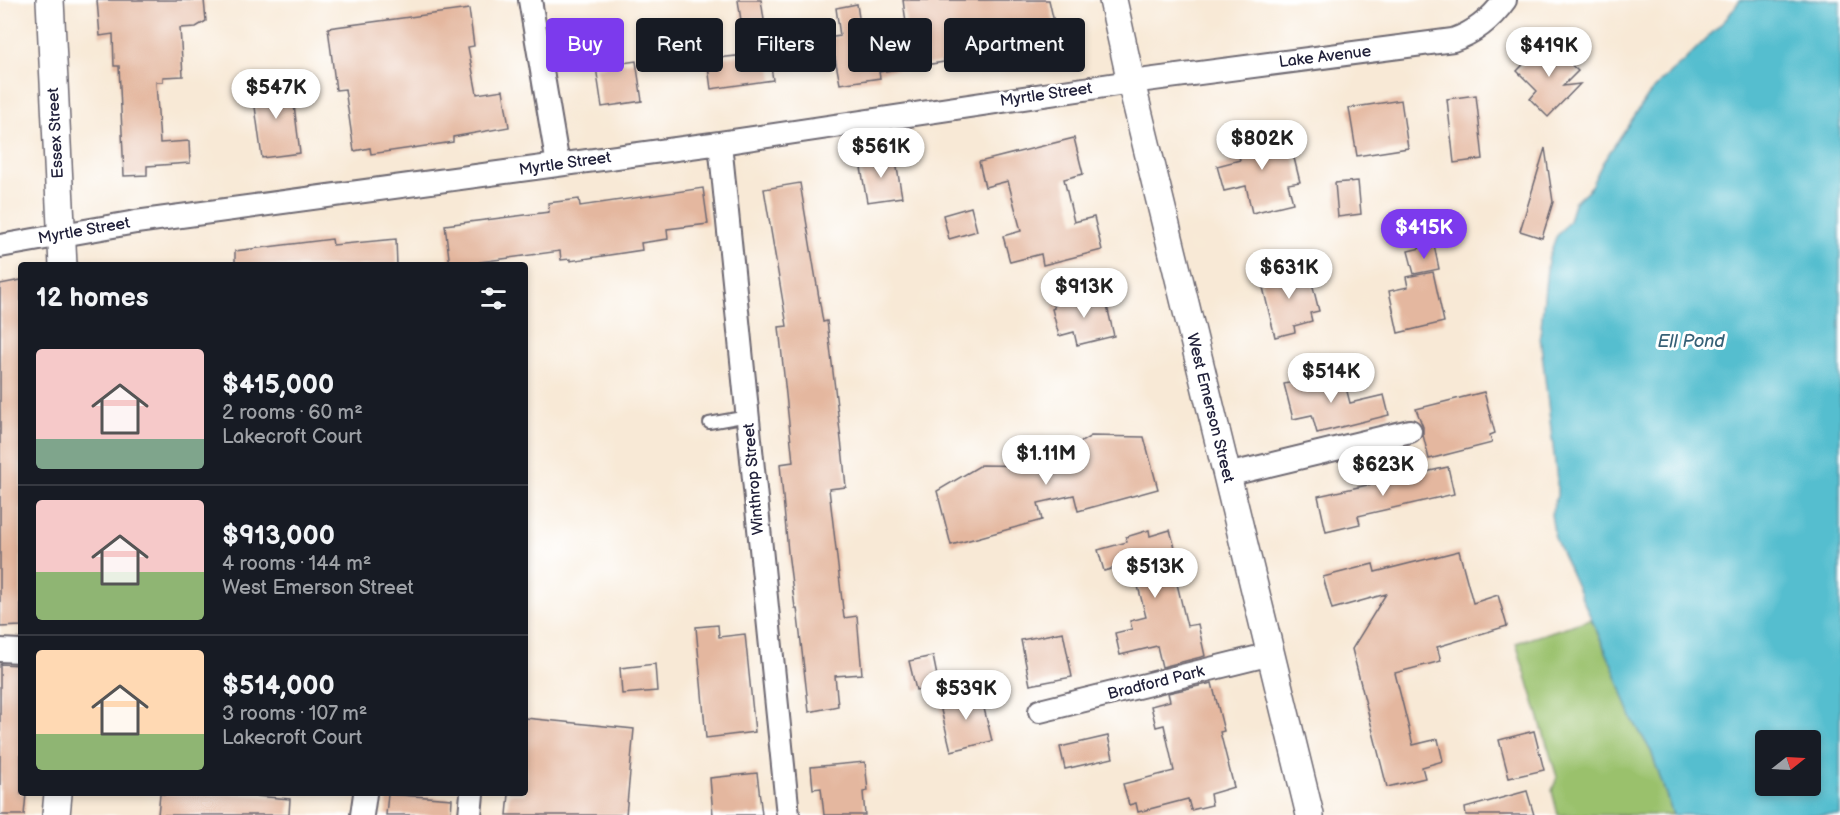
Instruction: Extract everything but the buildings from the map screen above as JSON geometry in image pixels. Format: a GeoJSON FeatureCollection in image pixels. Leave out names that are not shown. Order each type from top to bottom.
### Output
{"type":"FeatureCollection","features":[{"type":"Feature","properties":{"kind":"street","name":"Essex Street"},"geometry":{"type":"LineString","coordinates":[[50,0],[63,262]]}},
{"type":"Feature","properties":{"kind":"street"},"geometry":{"type":"LineString","coordinates":[[530,0],[558,165]]}},
{"type":"Feature","properties":{"kind":"street","name":"West Emerson Street"},"geometry":{"type":"LineString","coordinates":[[1113,0],[1310,815]]}},
{"type":"Feature","properties":{"kind":"street","name":"Lake Avenue"},"geometry":{"type":"LineString","coordinates":[[1131,82],[1453,40],[1477,28],[1505,0]]}},
{"type":"Feature","properties":{"kind":"street","name":"Myrtle Street"},"geometry":{"type":"LineString","coordinates":[[0,246],[136,222],[720,143],[1131,82]]}},
{"type":"Feature","properties":{"kind":"street","name":"Winthrop Street"},"geometry":{"type":"LineString","coordinates":[[720,143],[788,815]]}},
{"type":"Feature","properties":{"kind":"street"},"geometry":{"type":"LineString","coordinates":[[1227,475],[1410,431]]}},
{"type":"Feature","properties":{"kind":"street"},"geometry":{"type":"LineString","coordinates":[[0,650],[18,651]]}},
{"type":"Feature","properties":{"kind":"street","name":"Bradford Park"},"geometry":{"type":"LineString","coordinates":[[1040,711],[1271,654]]}},
{"type":"Feature","properties":{"kind":"street"},"geometry":{"type":"LineString","coordinates":[[56,815],[58,796]]}},
{"type":"Feature","properties":{"kind":"street"},"geometry":{"type":"LineString","coordinates":[[362,815],[365,796]]}},
{"type":"Feature","properties":{"kind":"street"},"geometry":{"type":"LineString","coordinates":[[470,815],[472,796]]}},
{"type":"Feature","properties":{"kind":"lane"},"geometry":{"type":"LineString","coordinates":[[709,423],[748,416]]}},
{"type":"Feature","properties":{"kind":"green space"},"geometry":{"type":"Polygon","coordinates":[[[1591,619],[1613,667],[1631,717],[1651,751],[1673,815],[1558,815],[1552,791],[1557,777],[1516,643],[1591,619]]]}},
{"type":"Feature","properties":{"kind":"water","name":"Ell Pond"},"geometry":{"type":"Polygon","coordinates":[[[1740,0],[1840,0],[1840,815],[1673,815],[1651,751],[1631,717],[1613,667],[1555,538],[1551,514],[1557,496],[1557,480],[1540,336],[1548,259],[1556,237],[1569,221],[1574,203],[1590,188],[1603,162],[1648,96],[1727,18],[1740,0]]]}}]}
